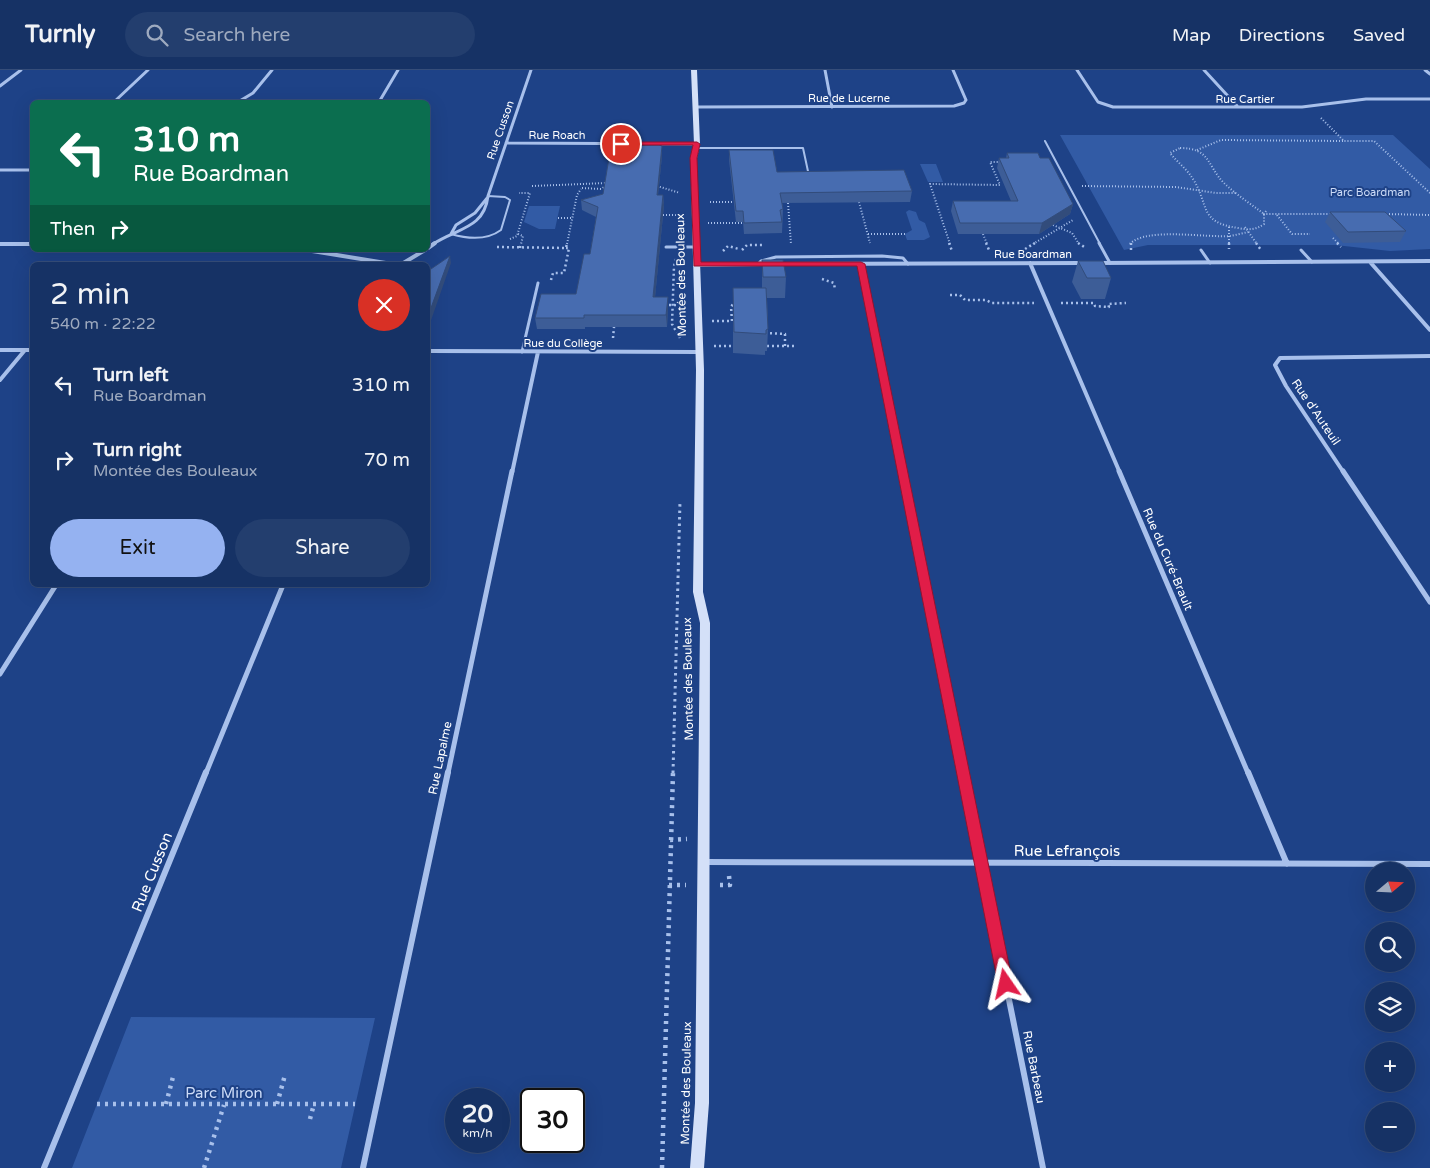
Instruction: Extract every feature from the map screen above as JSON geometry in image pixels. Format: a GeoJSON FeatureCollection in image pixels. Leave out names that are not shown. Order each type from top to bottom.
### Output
{"type":"FeatureCollection","features":[{"type":"Feature","properties":{"kind":"street"},"geometry":{"type":"LineString","coordinates":[[0,86],[21,70]]}},
{"type":"Feature","properties":{"kind":"street"},"geometry":{"type":"LineString","coordinates":[[116,100],[148,70]]}},
{"type":"Feature","properties":{"kind":"street"},"geometry":{"type":"LineString","coordinates":[[241,100],[253,93],[272,70]]}},
{"type":"Feature","properties":{"kind":"street"},"geometry":{"type":"LineString","coordinates":[[380,100],[398,70]]}},
{"type":"Feature","properties":{"kind":"street","name":"Rue Cusson"},"geometry":{"type":"LineString","coordinates":[[430,247],[451,234],[464,230],[482,218],[487,209],[488,196],[531,70]]}},
{"type":"Feature","properties":{"kind":"street","name":"Montée des Bouleaux"},"geometry":{"type":"LineString","coordinates":[[694,70],[697,146],[694,158],[694,174],[698,352],[698,582],[705,624],[702,1112],[697,1168]]}},
{"type":"Feature","properties":{"kind":"street"},"geometry":{"type":"LineString","coordinates":[[824,70],[832,107]]}},
{"type":"Feature","properties":{"kind":"street","name":"Rue de Lucerne"},"geometry":{"type":"LineString","coordinates":[[696,107],[961,105],[965,102],[965,98],[953,70]]}},
{"type":"Feature","properties":{"kind":"street","name":"Rue Cartier"},"geometry":{"type":"LineString","coordinates":[[1076,70],[1096,100],[1107,106],[1308,107],[1372,99],[1430,99]]}},
{"type":"Feature","properties":{"kind":"street"},"geometry":{"type":"LineString","coordinates":[[1204,70],[1238,108]]}},
{"type":"Feature","properties":{"kind":"street"},"geometry":{"type":"LineString","coordinates":[[1426,70],[1430,74]]}},
{"type":"Feature","properties":{"kind":"street","name":"Rue Roach"},"geometry":{"type":"LineString","coordinates":[[506,144],[697,146]]}},
{"type":"Feature","properties":{"kind":"street"},"geometry":{"type":"LineString","coordinates":[[0,170],[30,170]]}},
{"type":"Feature","properties":{"kind":"street","name":"Rue Cusson"},"geometry":{"type":"LineString","coordinates":[[451,234],[456,225],[475,213],[488,196]]}},
{"type":"Feature","properties":{"kind":"street"},"geometry":{"type":"LineString","coordinates":[[0,244],[30,244]]}},
{"type":"Feature","properties":{"kind":"street"},"geometry":{"type":"LineString","coordinates":[[318,252],[380,262]]}},
{"type":"Feature","properties":{"kind":"street","name":"Rue Cusson"},"geometry":{"type":"LineString","coordinates":[[404,262],[421,252]]}},
{"type":"Feature","properties":{"kind":"street"},"geometry":{"type":"LineString","coordinates":[[1094,263],[1430,261]]}},
{"type":"Feature","properties":{"kind":"street"},"geometry":{"type":"LineString","coordinates":[[1370,262],[1430,330]]}},
{"type":"Feature","properties":{"kind":"street","name":"Rue du Curé-Brault"},"geometry":{"type":"LineString","coordinates":[[1030,263],[1287,864]]}},
{"type":"Feature","properties":{"kind":"street","name":"Rue Boardman"},"geometry":{"type":"LineString","coordinates":[[697,265],[1085,263]]}},
{"type":"Feature","properties":{"kind":"street","name":"Rue Barbeau"},"geometry":{"type":"LineString","coordinates":[[861,264],[1043,1168]]}},
{"type":"Feature","properties":{"kind":"street"},"geometry":{"type":"LineString","coordinates":[[0,350],[30,350]]}},
{"type":"Feature","properties":{"kind":"street"},"geometry":{"type":"LineString","coordinates":[[0,380],[25,350]]}},
{"type":"Feature","properties":{"kind":"street","name":"Rue du Collège"},"geometry":{"type":"LineString","coordinates":[[430,351],[698,352]]}},
{"type":"Feature","properties":{"kind":"street","name":"Rue Lapalme"},"geometry":{"type":"LineString","coordinates":[[363,1168],[538,352]]}},
{"type":"Feature","properties":{"kind":"street","name":"Rue d'Auteuil"},"geometry":{"type":"LineString","coordinates":[[1430,356],[1287,357],[1280,358],[1275,365],[1286,386],[1430,602]]}},
{"type":"Feature","properties":{"kind":"street"},"geometry":{"type":"LineString","coordinates":[[0,674],[55,587]]}},
{"type":"Feature","properties":{"kind":"street","name":"Rue Cusson"},"geometry":{"type":"LineString","coordinates":[[44,1168],[281,587]]}},
{"type":"Feature","properties":{"kind":"street","name":"Rue Lefrançois"},"geometry":{"type":"LineString","coordinates":[[704,862],[1430,864]]}},
{"type":"Feature","properties":{"kind":"lane"},"geometry":{"type":"LineString","coordinates":[[1045,141],[1110,263]]}},
{"type":"Feature","properties":{"kind":"lane"},"geometry":{"type":"LineString","coordinates":[[697,146],[803,148],[810,177]]}},
{"type":"Feature","properties":{"kind":"lane"},"geometry":{"type":"LineString","coordinates":[[451,234],[464,238],[489,237],[501,230],[510,200],[505,197],[488,196]]}},
{"type":"Feature","properties":{"kind":"lane"},"geometry":{"type":"LineString","coordinates":[[666,247],[696,247]]}},
{"type":"Feature","properties":{"kind":"lane"},"geometry":{"type":"LineString","coordinates":[[1201,250],[1210,263]]}},
{"type":"Feature","properties":{"kind":"lane"},"geometry":{"type":"LineString","coordinates":[[1301,250],[1312,262]]}},
{"type":"Feature","properties":{"kind":"lane"},"geometry":{"type":"LineString","coordinates":[[758,264],[761,261],[776,257],[882,256],[903,258],[908,264]]}},
{"type":"Feature","properties":{"kind":"lane"},"geometry":{"type":"LineString","coordinates":[[522,352],[538,283]]}},
{"type":"Feature","properties":{"kind":"path"},"geometry":{"type":"LineString","coordinates":[[1320,117],[1344,140]]}},
{"type":"Feature","properties":{"kind":"path"},"geometry":{"type":"LineString","coordinates":[[1261,250],[1247,230],[1229,227],[1208,216],[1192,176],[1170,153],[1173,150],[1180,148],[1197,150],[1221,140],[1374,140],[1430,193]]}},
{"type":"Feature","properties":{"kind":"path"},"geometry":{"type":"LineString","coordinates":[[1131,251],[1130,244],[1138,238],[1190,234],[1229,236],[1262,226],[1266,219],[1264,214],[1218,177],[1208,159],[1197,150]]}},
{"type":"Feature","properties":{"kind":"path"},"geometry":{"type":"LineString","coordinates":[[954,256],[930,184],[1000,184],[990,162],[1008,162]]}},
{"type":"Feature","properties":{"kind":"path"},"geometry":{"type":"LineString","coordinates":[[532,186],[607,183]]}},
{"type":"Feature","properties":{"kind":"path"},"geometry":{"type":"LineString","coordinates":[[566,248],[577,195],[582,184]]}},
{"type":"Feature","properties":{"kind":"path"},"geometry":{"type":"LineString","coordinates":[[581,189],[614,186]]}},
{"type":"Feature","properties":{"kind":"path"},"geometry":{"type":"LineString","coordinates":[[655,186],[685,194]]}},
{"type":"Feature","properties":{"kind":"path"},"geometry":{"type":"LineString","coordinates":[[1088,186],[1176,187],[1216,193],[1236,193]]}},
{"type":"Feature","properties":{"kind":"path"},"geometry":{"type":"LineString","coordinates":[[510,193],[530,193],[518,234]]}},
{"type":"Feature","properties":{"kind":"path"},"geometry":{"type":"LineString","coordinates":[[710,202],[734,202]]}},
{"type":"Feature","properties":{"kind":"path"},"geometry":{"type":"LineString","coordinates":[[859,202],[870,244]]}},
{"type":"Feature","properties":{"kind":"path"},"geometry":{"type":"LineString","coordinates":[[788,203],[791,245]]}},
{"type":"Feature","properties":{"kind":"path"},"geometry":{"type":"LineString","coordinates":[[1264,214],[1334,214]]}},
{"type":"Feature","properties":{"kind":"path"},"geometry":{"type":"LineString","coordinates":[[1277,214],[1292,234],[1310,234]]}},
{"type":"Feature","properties":{"kind":"path"},"geometry":{"type":"LineString","coordinates":[[1381,214],[1430,214]]}},
{"type":"Feature","properties":{"kind":"path"},"geometry":{"type":"LineString","coordinates":[[663,215],[686,215]]}},
{"type":"Feature","properties":{"kind":"path"},"geometry":{"type":"LineString","coordinates":[[1021,252],[1078,216]]}},
{"type":"Feature","properties":{"kind":"path"},"geometry":{"type":"LineString","coordinates":[[558,218],[572,218]]}},
{"type":"Feature","properties":{"kind":"path"},"geometry":{"type":"LineString","coordinates":[[943,222],[948,222]]}},
{"type":"Feature","properties":{"kind":"path"},"geometry":{"type":"LineString","coordinates":[[706,223],[743,223]]}},
{"type":"Feature","properties":{"kind":"path"},"geometry":{"type":"LineString","coordinates":[[1053,225],[1072,233],[1079,245],[1091,249]]}},
{"type":"Feature","properties":{"kind":"path"},"geometry":{"type":"LineString","coordinates":[[1228,250],[1229,227]]}},
{"type":"Feature","properties":{"kind":"path"},"geometry":{"type":"LineString","coordinates":[[520,248],[524,236],[518,234],[497,244],[496,248],[520,248],[566,248]]}},
{"type":"Feature","properties":{"kind":"path"},"geometry":{"type":"LineString","coordinates":[[868,234],[905,234]]}},
{"type":"Feature","properties":{"kind":"path"},"geometry":{"type":"LineString","coordinates":[[983,234],[992,256]]}},
{"type":"Feature","properties":{"kind":"path"},"geometry":{"type":"LineString","coordinates":[[1333,238],[1341,248]]}},
{"type":"Feature","properties":{"kind":"path"},"geometry":{"type":"LineString","coordinates":[[747,247],[765,245]]}},
{"type":"Feature","properties":{"kind":"path"},"geometry":{"type":"LineString","coordinates":[[550,282],[553,272],[564,273],[569,248],[566,248]]}},
{"type":"Feature","properties":{"kind":"path","name":"Montée des Bouleaux"},"geometry":{"type":"LineString","coordinates":[[679,256],[674,266],[672,324],[681,340]]}},
{"type":"Feature","properties":{"kind":"path"},"geometry":{"type":"LineString","coordinates":[[819,278],[834,283],[835,290]]}},
{"type":"Feature","properties":{"kind":"path"},"geometry":{"type":"LineString","coordinates":[[950,295],[960,295],[965,300],[986,298],[992,303],[1034,303]]}},
{"type":"Feature","properties":{"kind":"path"},"geometry":{"type":"LineString","coordinates":[[1061,303],[1091,302],[1095,306],[1109,307],[1108,304],[1126,303]]}},
{"type":"Feature","properties":{"kind":"path"},"geometry":{"type":"LineString","coordinates":[[707,321],[732,321],[731,307],[733,304]]}},
{"type":"Feature","properties":{"kind":"path"},"geometry":{"type":"LineString","coordinates":[[658,306],[685,305]]}},
{"type":"Feature","properties":{"kind":"path"},"geometry":{"type":"LineString","coordinates":[[612,341],[614,326]]}},
{"type":"Feature","properties":{"kind":"path"},"geometry":{"type":"LineString","coordinates":[[763,332],[785,334],[785,346]]}},
{"type":"Feature","properties":{"kind":"path"},"geometry":{"type":"LineString","coordinates":[[708,346],[733,346]]}},
{"type":"Feature","properties":{"kind":"path"},"geometry":{"type":"LineString","coordinates":[[767,346],[796,346]]}},
{"type":"Feature","properties":{"kind":"path","name":"Montée des Bouleaux"},"geometry":{"type":"LineString","coordinates":[[662,1168],[681,492]]}},
{"type":"Feature","properties":{"kind":"path"},"geometry":{"type":"LineString","coordinates":[[670,840],[686,840],[689,837]]}},
{"type":"Feature","properties":{"kind":"path"},"geometry":{"type":"LineString","coordinates":[[669,885],[688,885]]}},
{"type":"Feature","properties":{"kind":"path"},"geometry":{"type":"LineString","coordinates":[[166,1104],[174,1073]]}},
{"type":"Feature","properties":{"kind":"path"},"geometry":{"type":"LineString","coordinates":[[277,1104],[285,1075]]}},
{"type":"Feature","properties":{"kind":"path"},"geometry":{"type":"LineString","coordinates":[[97,1104],[355,1104]]}},
{"type":"Feature","properties":{"kind":"path"},"geometry":{"type":"LineString","coordinates":[[310,1119],[314,1104]]}},
{"type":"Feature","properties":{"kind":"path"},"geometry":{"type":"LineString","coordinates":[[204,1168],[224,1105]]}},
{"type":"Feature","properties":{"kind":"green space","name":"Parc Boardman"},"geometry":{"type":"Polygon","coordinates":[[[1060,135],[1393,135],[1430,169],[1430,249],[1390,251],[1335,245],[1148,245],[1124,250],[1060,135]]]}},
{"type":"Feature","properties":{"kind":"green space"},"geometry":{"type":"Polygon","coordinates":[[[920,164],[936,164],[943,182],[928,182],[920,164]]]}},
{"type":"Feature","properties":{"kind":"green space"},"geometry":{"type":"Polygon","coordinates":[[[529,206],[560,206],[555,229],[539,229],[524,222],[529,206]]]}},
{"type":"Feature","properties":{"kind":"green space"},"geometry":{"type":"Polygon","coordinates":[[[909,210],[916,212],[919,220],[925,223],[930,237],[924,240],[907,240],[905,234],[912,230],[906,212],[909,210]]]}},
{"type":"Feature","properties":{"kind":"green space","name":"Parc Miron"},"geometry":{"type":"Polygon","coordinates":[[[131,1017],[375,1018],[341,1168],[72,1168],[131,1017]]]}},
{"type":"Feature","properties":{"kind":"building"},"geometry":{"type":"Polygon","coordinates":[[[611,146],[662,146],[657,195],[663,195],[653,297],[668,297],[666,315],[584,315],[584,318],[535,318],[541,294],[576,294],[584,254],[590,254],[598,207],[581,200],[603,194],[611,146]]]}},
{"type":"Feature","properties":{"kind":"building"},"geometry":{"type":"Polygon","coordinates":[[[729,150],[773,150],[777,172],[904,170],[912,191],[780,193],[783,209],[780,210],[782,222],[744,223],[743,211],[736,211],[729,150]]]}},
{"type":"Feature","properties":{"kind":"building"},"geometry":{"type":"Polygon","coordinates":[[[1007,153],[1038,153],[1040,158],[1049,158],[1073,204],[1042,223],[960,223],[953,201],[1018,201],[999,158],[1009,158],[1007,153]]]}},
{"type":"Feature","properties":{"kind":"building"},"geometry":{"type":"Polygon","coordinates":[[[1330,212],[1385,212],[1406,231],[1348,232],[1330,212]]]}},
{"type":"Feature","properties":{"kind":"building"},"geometry":{"type":"Polygon","coordinates":[[[450,256],[430,311],[430,270],[450,256]]]}},
{"type":"Feature","properties":{"kind":"building"},"geometry":{"type":"Polygon","coordinates":[[[762,260],[783,260],[786,277],[763,277],[762,260]]]}},
{"type":"Feature","properties":{"kind":"building"},"geometry":{"type":"Polygon","coordinates":[[[1078,261],[1103,261],[1111,278],[1087,278],[1078,261]]]}},
{"type":"Feature","properties":{"kind":"building"},"geometry":{"type":"Polygon","coordinates":[[[733,288],[766,288],[768,329],[766,334],[734,332],[733,288]]]}},
{"type":"Feature","properties":{"kind":"route"},"geometry":{"type":"LineString","coordinates":[[621,144],[697,144],[694,158],[694,181],[697,265],[861,264],[1006,984]]}}]}
